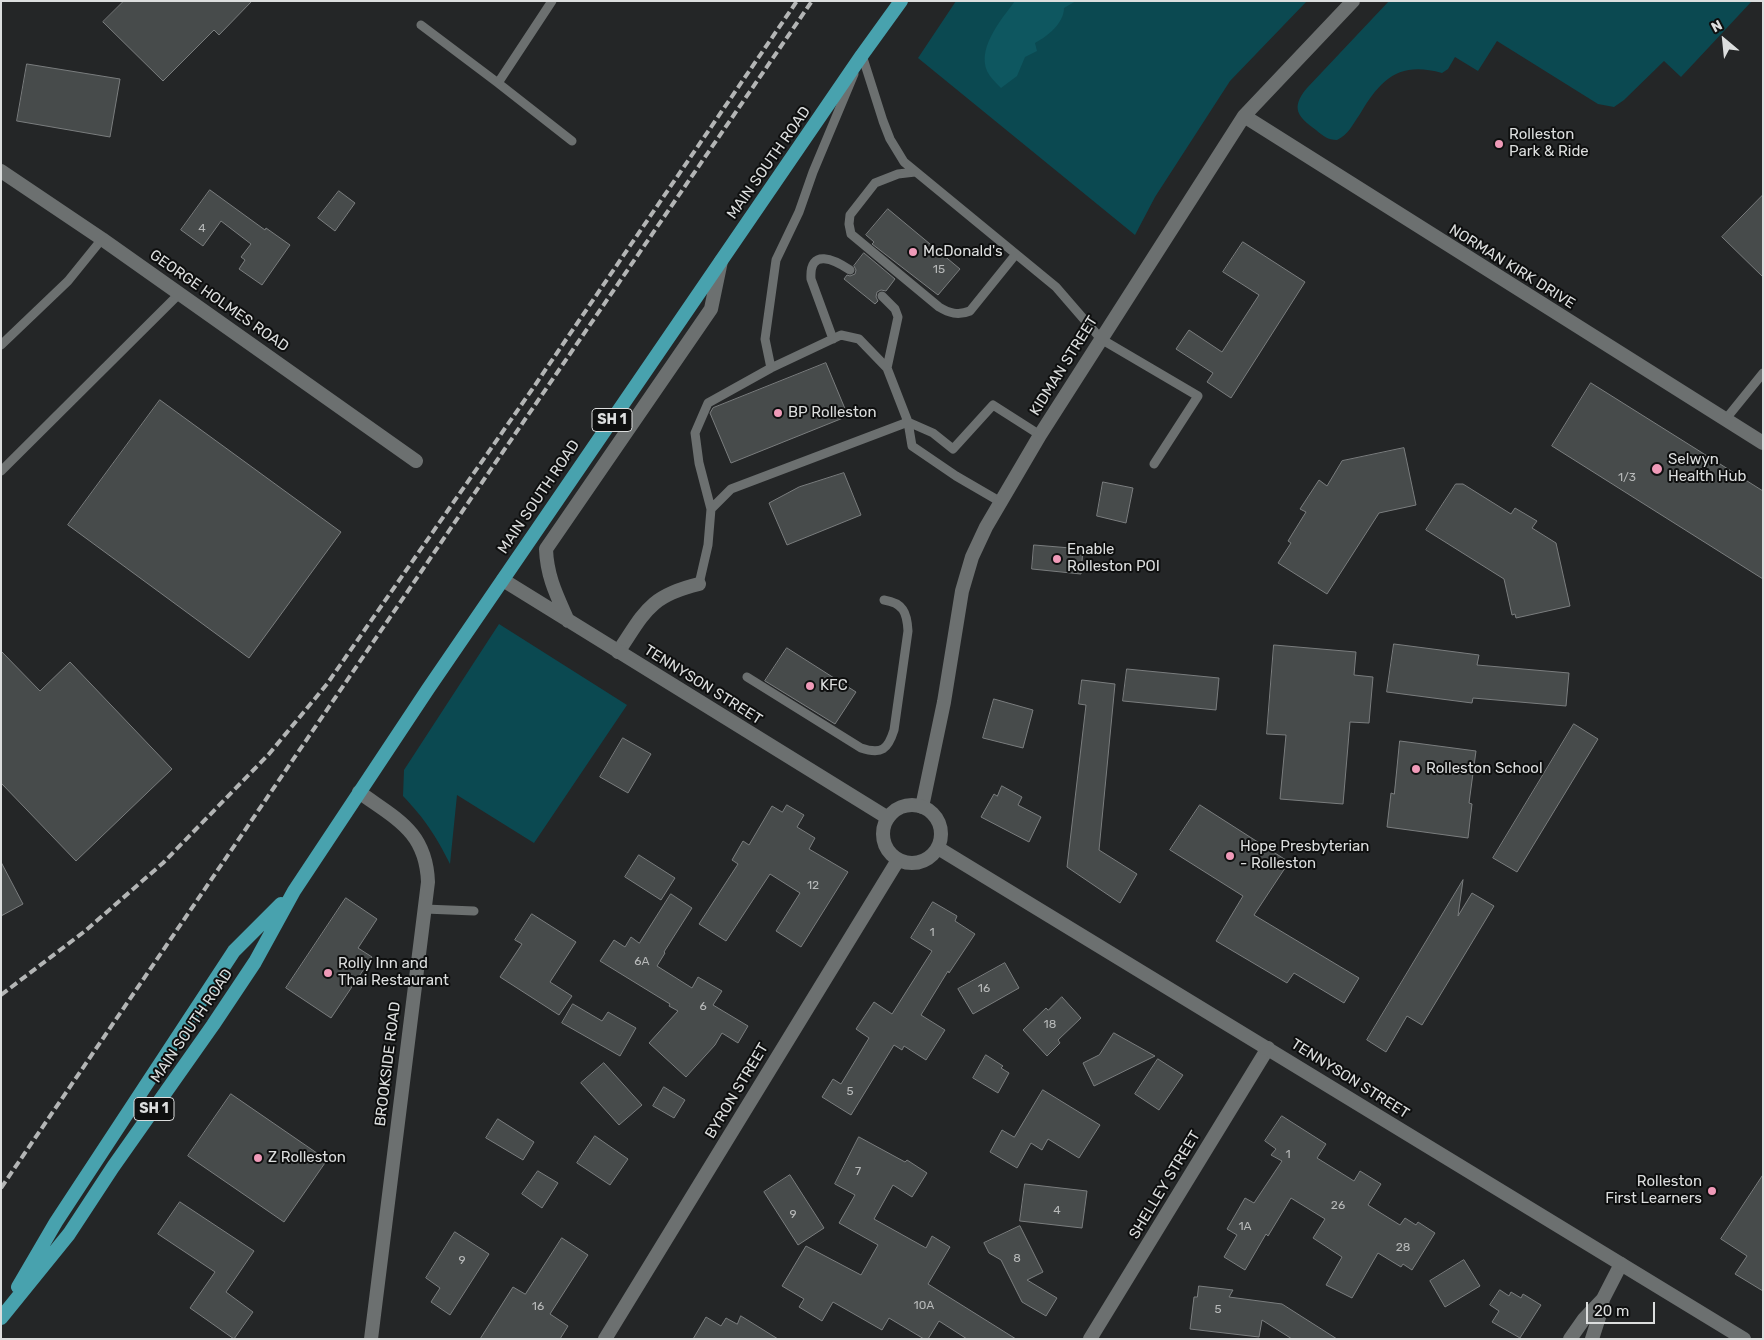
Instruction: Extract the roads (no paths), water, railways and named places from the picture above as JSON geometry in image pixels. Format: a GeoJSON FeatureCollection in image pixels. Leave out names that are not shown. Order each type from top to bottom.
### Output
{"type":"FeatureCollection","features":[{"type":"Feature","properties":{"kind":"highway","name":"MAIN SOUTH ROAD"},"geometry":{"type":"LineString","coordinates":[[1,1316],[70,1234],[113,1167],[255,962],[294,891],[359,792],[862,55],[901,1]]}},
{"type":"Feature","properties":{"kind":"highway","name":"MAIN SOUTH ROAD"},"geometry":{"type":"LineString","coordinates":[[1,1316],[56,1222],[234,951],[294,891]]}},
{"type":"Feature","properties":{"kind":"street","name":"KIDMAN STREET"},"geometry":{"type":"LineString","coordinates":[[922,807],[944,702],[962,591],[972,557],[1000,501],[1040,435],[1244,116],[1353,1]]}},
{"type":"Feature","properties":{"kind":"street","name":"NORMAN KIRK DRIVE"},"geometry":{"type":"LineString","coordinates":[[1244,116],[1763,443]]}},
{"type":"Feature","properties":{"kind":"street","name":"GEORGE HOLMES ROAD"},"geometry":{"type":"LineString","coordinates":[[1,171],[180,293],[416,461]]}},
{"type":"Feature","properties":{"kind":"street"},"geometry":{"type":"LineString","coordinates":[[568,621],[550,582],[547,571],[546,549],[711,309],[721,261]]}},
{"type":"Feature","properties":{"kind":"street","name":"TENNYSON STREET"},"geometry":{"type":"LineString","coordinates":[[503,580],[888,818]]}},
{"type":"Feature","properties":{"kind":"street"},"geometry":{"type":"LineString","coordinates":[[618,652],[640,618],[652,604],[680,589],[699,584]]}},
{"type":"Feature","properties":{"kind":"street","name":"BROOKSIDE ROAD"},"geometry":{"type":"LineString","coordinates":[[359,792],[406,826],[418,842],[427,869],[428,882],[371,1339]]}},
{"type":"Feature","properties":{"kind":"street"},"geometry":{"type":"LineString","coordinates":[[912,805],[930,811],[937,819],[941,828],[938,848],[924,861],[916,863],[898,860],[890,854],[885,846],[884,826],[888,818],[894,811],[903,806],[912,805]]}},
{"type":"Feature","properties":{"kind":"street","name":"TENNYSON STREET"},"geometry":{"type":"LineString","coordinates":[[938,848],[1744,1339]]}},
{"type":"Feature","properties":{"kind":"street","name":"BYRON STREET"},"geometry":{"type":"LineString","coordinates":[[605,1339],[898,860]]}},
{"type":"Feature","properties":{"kind":"street","name":"SHELLEY STREET"},"geometry":{"type":"LineString","coordinates":[[1090,1339],[1268,1048]]}},
{"type":"Feature","properties":{"kind":"street"},"geometry":{"type":"LineString","coordinates":[[1592,1339],[1603,1300],[1621,1264]]}},
{"type":"Feature","properties":{"kind":"street"},"geometry":{"type":"LineString","coordinates":[[1570,1339],[1584,1319],[1603,1300]]}},
{"type":"Feature","properties":{"kind":"lane"},"geometry":{"type":"LineString","coordinates":[[498,84],[552,1]]}},
{"type":"Feature","properties":{"kind":"lane"},"geometry":{"type":"LineString","coordinates":[[421,25],[572,140]]}},
{"type":"Feature","properties":{"kind":"lane"},"geometry":{"type":"LineString","coordinates":[[862,55],[890,139],[904,162],[1056,286],[1101,339],[1198,396],[1154,464]]}},
{"type":"Feature","properties":{"kind":"lane"},"geometry":{"type":"LineString","coordinates":[[771,368],[765,340],[776,260],[799,212],[813,172],[862,55]]}},
{"type":"Feature","properties":{"kind":"lane"},"geometry":{"type":"LineString","coordinates":[[915,172],[898,174],[875,183],[850,215],[849,224],[851,234],[939,307],[956,314],[970,311],[1016,254]]}},
{"type":"Feature","properties":{"kind":"lane"},"geometry":{"type":"LineString","coordinates":[[1,345],[68,280],[102,239]]}},
{"type":"Feature","properties":{"kind":"lane"},"geometry":{"type":"LineString","coordinates":[[833,339],[811,279],[811,270],[814,263],[829,258],[850,270]]}},
{"type":"Feature","properties":{"kind":"lane"},"geometry":{"type":"LineString","coordinates":[[1,471],[180,293]]}},
{"type":"Feature","properties":{"kind":"lane"},"geometry":{"type":"LineString","coordinates":[[882,296],[895,309],[898,318],[887,368]]}},
{"type":"Feature","properties":{"kind":"lane"},"geometry":{"type":"LineString","coordinates":[[699,584],[708,544],[711,509],[699,463],[695,433],[708,403],[771,368],[841,335],[859,339],[887,368],[908,422],[912,446],[956,476],[1000,501]]}},
{"type":"Feature","properties":{"kind":"lane"},"geometry":{"type":"LineString","coordinates":[[1725,420],[1763,373]]}},
{"type":"Feature","properties":{"kind":"lane"},"geometry":{"type":"LineString","coordinates":[[711,509],[730,489],[908,422],[933,433],[953,448],[993,405],[1040,435]]}},
{"type":"Feature","properties":{"kind":"lane"},"geometry":{"type":"LineString","coordinates":[[746,677],[861,748],[873,752],[883,750],[890,742],[894,730],[908,630],[908,620],[900,605],[884,600]]}},
{"type":"Feature","properties":{"kind":"lane"},"geometry":{"type":"LineString","coordinates":[[425,909],[474,911]]}},
{"type":"Feature","properties":{"kind":"railway"},"geometry":{"type":"LineString","coordinates":[[1,995],[85,931],[163,863],[269,754],[327,684],[531,391],[797,1]]}},
{"type":"Feature","properties":{"kind":"railway"},"geometry":{"type":"LineString","coordinates":[[1,1188],[812,1]]}},
{"type":"Feature","properties":{"kind":"place","name":"Rolleston Park & Ride"},"geometry":{"type":"Point","coordinates":[1499,144]}},
{"type":"Feature","properties":{"kind":"place","name":"McDonald's"},"geometry":{"type":"Point","coordinates":[913,252]}},
{"type":"Feature","properties":{"kind":"place","name":"BP Rolleston"},"geometry":{"type":"Point","coordinates":[778,413]}},
{"type":"Feature","properties":{"kind":"place","name":"Selwyn Health Hub"},"geometry":{"type":"Point","coordinates":[1657,469]}},
{"type":"Feature","properties":{"kind":"place","name":"Enable Rolleston POI"},"geometry":{"type":"Point","coordinates":[1057,559]}},
{"type":"Feature","properties":{"kind":"place","name":"KFC"},"geometry":{"type":"Point","coordinates":[810,686]}},
{"type":"Feature","properties":{"kind":"place","name":"Rolleston School"},"geometry":{"type":"Point","coordinates":[1416,769]}},
{"type":"Feature","properties":{"kind":"place","name":"Hope Presbyterian - Rolleston"},"geometry":{"type":"Point","coordinates":[1230,856]}},
{"type":"Feature","properties":{"kind":"place","name":"Rolly Inn and Thai Restaurant"},"geometry":{"type":"Point","coordinates":[328,973]}},
{"type":"Feature","properties":{"kind":"place","name":"Z Rolleston"},"geometry":{"type":"Point","coordinates":[258,1158]}},
{"type":"Feature","properties":{"kind":"place","name":"Rolleston First Learners"},"geometry":{"type":"Point","coordinates":[1712,1191]}}]}
